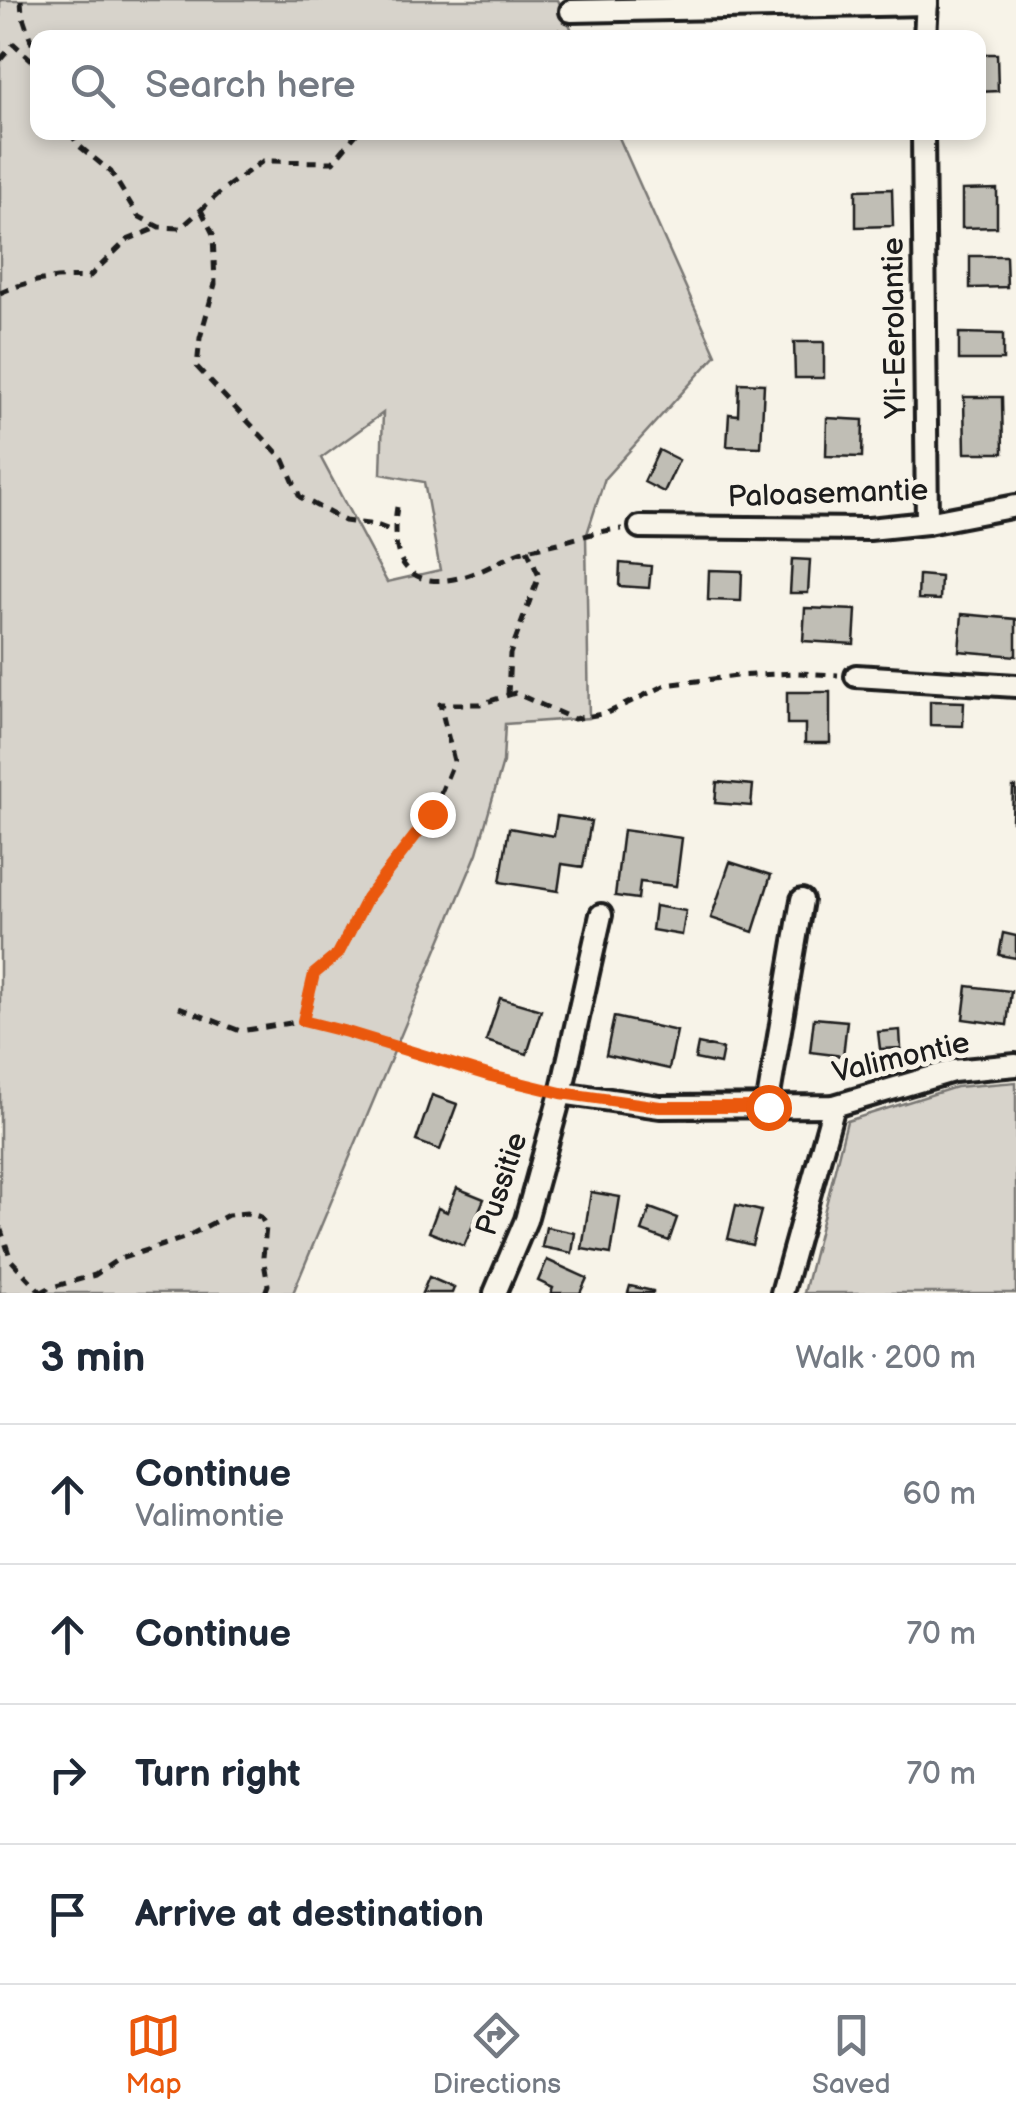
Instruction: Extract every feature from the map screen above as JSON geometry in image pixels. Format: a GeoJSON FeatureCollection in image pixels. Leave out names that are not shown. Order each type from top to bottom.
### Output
{"type":"FeatureCollection","features":[{"type":"Feature","properties":{"kind":"street"},"geometry":{"type":"LineString","coordinates":[[572,12],[927,2],[926,30]]}},
{"type":"Feature","properties":{"kind":"street","name":"Yli-Eerolantie"},"geometry":{"type":"LineString","coordinates":[[924,140],[927,523]]}},
{"type":"Feature","properties":{"kind":"street","name":"Paloasemantie"},"geometry":{"type":"LineString","coordinates":[[640,527],[869,529],[927,523],[1016,506]]}},
{"type":"Feature","properties":{"kind":"street"},"geometry":{"type":"LineString","coordinates":[[856,676],[1016,686]]}},
{"type":"Feature","properties":{"kind":"street"},"geometry":{"type":"LineString","coordinates":[[768,1107],[802,900]]}},
{"type":"Feature","properties":{"kind":"street","name":"Pussitie"},"geometry":{"type":"LineString","coordinates":[[495,1293],[526,1220],[561,1093],[601,915]]}},
{"type":"Feature","properties":{"kind":"street","name":"Valimontie"},"geometry":{"type":"LineString","coordinates":[[561,1093],[660,1107],[834,1106],[953,1071],[1016,1065]]}},
{"type":"Feature","properties":{"kind":"street"},"geometry":{"type":"LineString","coordinates":[[782,1293],[834,1106]]}},
{"type":"Feature","properties":{"kind":"path"},"geometry":{"type":"LineString","coordinates":[[21,0],[30,38]]}},
{"type":"Feature","properties":{"kind":"path"},"geometry":{"type":"LineString","coordinates":[[0,60],[14,44],[30,57]]}},
{"type":"Feature","properties":{"kind":"path"},"geometry":{"type":"LineString","coordinates":[[75,140],[111,172],[138,216],[159,227],[182,228],[224,188],[263,161],[333,162],[351,140]]}},
{"type":"Feature","properties":{"kind":"path"},"geometry":{"type":"LineString","coordinates":[[201,210],[212,234],[215,284],[200,338],[197,367],[284,460],[300,497],[345,521],[376,524],[395,532]]}},
{"type":"Feature","properties":{"kind":"path"},"geometry":{"type":"LineString","coordinates":[[0,294],[21,284],[60,276],[88,278],[128,240],[159,227]]}},
{"type":"Feature","properties":{"kind":"path"},"geometry":{"type":"LineString","coordinates":[[397,506],[395,543],[402,563],[414,576],[444,581],[476,573],[526,550],[604,530],[640,527]]}},
{"type":"Feature","properties":{"kind":"path"},"geometry":{"type":"LineString","coordinates":[[508,695],[510,654],[538,576],[526,550]]}},
{"type":"Feature","properties":{"kind":"path"},"geometry":{"type":"LineString","coordinates":[[303,1021],[314,974],[338,954],[367,898],[432,814],[454,761],[440,704],[480,704],[515,693],[574,718],[608,713],[666,685],[796,673],[856,676]]}},
{"type":"Feature","properties":{"kind":"path"},"geometry":{"type":"LineString","coordinates":[[180,1007],[240,1031],[303,1021],[561,1093]]}},
{"type":"Feature","properties":{"kind":"path"},"geometry":{"type":"LineString","coordinates":[[0,1227],[10,1260],[40,1293],[95,1276],[117,1260],[174,1242],[228,1215],[247,1213],[261,1217],[266,1227],[266,1293]]}},
{"type":"Feature","properties":{"kind":"shaded area"},"geometry":{"type":"Polygon","coordinates":[[[0,0],[558,0],[572,30],[30,30],[30,140],[620,140],[716,355],[605,478],[586,537],[589,718],[505,724],[503,762],[477,853],[293,1293],[0,1293],[0,0]],[[383,413],[321,458],[387,582],[440,570],[424,482],[381,474],[383,413]]]}},
{"type":"Feature","properties":{"kind":"shaded area"},"geometry":{"type":"Polygon","coordinates":[[[1016,1082],[1016,1293],[804,1293],[847,1121],[956,1087],[1016,1082]]]}},
{"type":"Feature","properties":{"kind":"building"},"geometry":{"type":"Polygon","coordinates":[[[986,54],[997,54],[998,91],[986,92],[986,54]]]}},
{"type":"Feature","properties":{"kind":"building"},"geometry":{"type":"Polygon","coordinates":[[[892,189],[893,226],[856,227],[856,190],[892,189]]]}},
{"type":"Feature","properties":{"kind":"building"},"geometry":{"type":"Polygon","coordinates":[[[997,189],[997,227],[962,228],[962,190],[997,189]]]}},
{"type":"Feature","properties":{"kind":"building"},"geometry":{"type":"Polygon","coordinates":[[[970,256],[1006,256],[1007,287],[970,288],[970,256]]]}},
{"type":"Feature","properties":{"kind":"building"},"geometry":{"type":"Polygon","coordinates":[[[959,333],[1003,334],[1003,360],[959,360],[959,333]]]}},
{"type":"Feature","properties":{"kind":"building"},"geometry":{"type":"Polygon","coordinates":[[[794,342],[824,342],[824,378],[795,378],[794,342]]]}},
{"type":"Feature","properties":{"kind":"building"},"geometry":{"type":"Polygon","coordinates":[[[739,383],[764,384],[761,447],[727,446],[729,414],[738,415],[739,383]]]}},
{"type":"Feature","properties":{"kind":"building"},"geometry":{"type":"Polygon","coordinates":[[[964,397],[1002,397],[1003,453],[965,453],[964,397]]]}},
{"type":"Feature","properties":{"kind":"building"},"geometry":{"type":"Polygon","coordinates":[[[827,418],[863,420],[862,457],[826,456],[827,418]]]}},
{"type":"Feature","properties":{"kind":"building"},"geometry":{"type":"Polygon","coordinates":[[[659,450],[679,460],[664,492],[644,482],[659,450]]]}},
{"type":"Feature","properties":{"kind":"building"},"geometry":{"type":"Polygon","coordinates":[[[792,559],[810,560],[808,593],[790,593],[792,559]]]}},
{"type":"Feature","properties":{"kind":"building"},"geometry":{"type":"Polygon","coordinates":[[[620,563],[651,566],[649,588],[619,586],[620,563]]]}},
{"type":"Feature","properties":{"kind":"building"},"geometry":{"type":"Polygon","coordinates":[[[709,570],[742,571],[741,601],[708,600],[709,570]]]}},
{"type":"Feature","properties":{"kind":"building"},"geometry":{"type":"Polygon","coordinates":[[[919,575],[941,577],[940,600],[918,599],[919,575]]]}},
{"type":"Feature","properties":{"kind":"building"},"geometry":{"type":"Polygon","coordinates":[[[805,608],[856,610],[854,644],[803,641],[805,608]]]}},
{"type":"Feature","properties":{"kind":"building"},"geometry":{"type":"Polygon","coordinates":[[[962,614],[1016,619],[1016,656],[959,651],[962,614]]]}},
{"type":"Feature","properties":{"kind":"building"},"geometry":{"type":"Polygon","coordinates":[[[787,692],[830,692],[830,743],[805,743],[805,724],[787,724],[787,692]]]}},
{"type":"Feature","properties":{"kind":"building"},"geometry":{"type":"Polygon","coordinates":[[[930,701],[964,702],[963,726],[930,725],[930,701]]]}},
{"type":"Feature","properties":{"kind":"building"},"geometry":{"type":"Polygon","coordinates":[[[717,782],[753,785],[751,806],[715,803],[717,782]]]}},
{"type":"Feature","properties":{"kind":"building"},"geometry":{"type":"Polygon","coordinates":[[[1016,787],[1016,821],[1012,821],[1016,787]]]}},
{"type":"Feature","properties":{"kind":"building"},"geometry":{"type":"Polygon","coordinates":[[[557,816],[591,821],[583,867],[562,864],[558,891],[500,882],[509,828],[554,836],[557,816]]]}},
{"type":"Feature","properties":{"kind":"building"},"geometry":{"type":"Polygon","coordinates":[[[623,830],[682,838],[676,886],[640,882],[638,899],[615,896],[623,830]]]}},
{"type":"Feature","properties":{"kind":"building"},"geometry":{"type":"Polygon","coordinates":[[[730,862],[771,875],[753,932],[711,918],[730,862]]]}},
{"type":"Feature","properties":{"kind":"building"},"geometry":{"type":"Polygon","coordinates":[[[655,906],[686,911],[682,935],[652,930],[655,906]]]}},
{"type":"Feature","properties":{"kind":"building"},"geometry":{"type":"Polygon","coordinates":[[[1003,933],[1016,936],[1016,958],[999,955],[1003,933]]]}},
{"type":"Feature","properties":{"kind":"building"},"geometry":{"type":"Polygon","coordinates":[[[967,986],[1011,991],[1007,1025],[963,1019],[967,986]]]}},
{"type":"Feature","properties":{"kind":"building"},"geometry":{"type":"Polygon","coordinates":[[[500,998],[541,1010],[527,1054],[486,1041],[500,998]]]}},
{"type":"Feature","properties":{"kind":"building"},"geometry":{"type":"Polygon","coordinates":[[[614,1017],[677,1031],[669,1069],[606,1055],[614,1017]]]}},
{"type":"Feature","properties":{"kind":"building"},"geometry":{"type":"Polygon","coordinates":[[[814,1018],[847,1021],[843,1056],[810,1052],[814,1018]]]}},
{"type":"Feature","properties":{"kind":"building"},"geometry":{"type":"Polygon","coordinates":[[[900,1030],[901,1048],[880,1049],[878,1032],[900,1030]]]}},
{"type":"Feature","properties":{"kind":"building"},"geometry":{"type":"Polygon","coordinates":[[[698,1044],[723,1049],[720,1064],[695,1059],[698,1044]]]}},
{"type":"Feature","properties":{"kind":"building"},"geometry":{"type":"Polygon","coordinates":[[[432,1095],[457,1104],[440,1150],[416,1141],[432,1095]]]}},
{"type":"Feature","properties":{"kind":"building"},"geometry":{"type":"Polygon","coordinates":[[[457,1188],[484,1199],[464,1246],[429,1232],[438,1208],[447,1212],[457,1188]]]}},
{"type":"Feature","properties":{"kind":"building"},"geometry":{"type":"Polygon","coordinates":[[[591,1192],[620,1197],[611,1254],[582,1249],[591,1192]]]}},
{"type":"Feature","properties":{"kind":"building"},"geometry":{"type":"Polygon","coordinates":[[[736,1205],[761,1211],[752,1245],[728,1239],[736,1205]]]}},
{"type":"Feature","properties":{"kind":"building"},"geometry":{"type":"Polygon","coordinates":[[[650,1208],[677,1218],[669,1241],[642,1231],[650,1208]]]}},
{"type":"Feature","properties":{"kind":"building"},"geometry":{"type":"Polygon","coordinates":[[[546,1227],[575,1233],[572,1253],[542,1247],[546,1227]]]}},
{"type":"Feature","properties":{"kind":"building"},"geometry":{"type":"Polygon","coordinates":[[[547,1260],[587,1278],[580,1293],[551,1293],[553,1288],[538,1281],[547,1260]]]}},
{"type":"Feature","properties":{"kind":"building"},"geometry":{"type":"Polygon","coordinates":[[[429,1277],[454,1288],[452,1293],[422,1293],[429,1277]]]}},
{"type":"Feature","properties":{"kind":"building"},"geometry":{"type":"Polygon","coordinates":[[[630,1286],[653,1291],[653,1293],[628,1293],[630,1286]]]}},
{"type":"Feature","properties":{"kind":"route"},"geometry":{"type":"LineString","coordinates":[[432,814],[367,898],[338,954],[314,974],[303,1021],[561,1093],[660,1107],[768,1107]]}}]}
